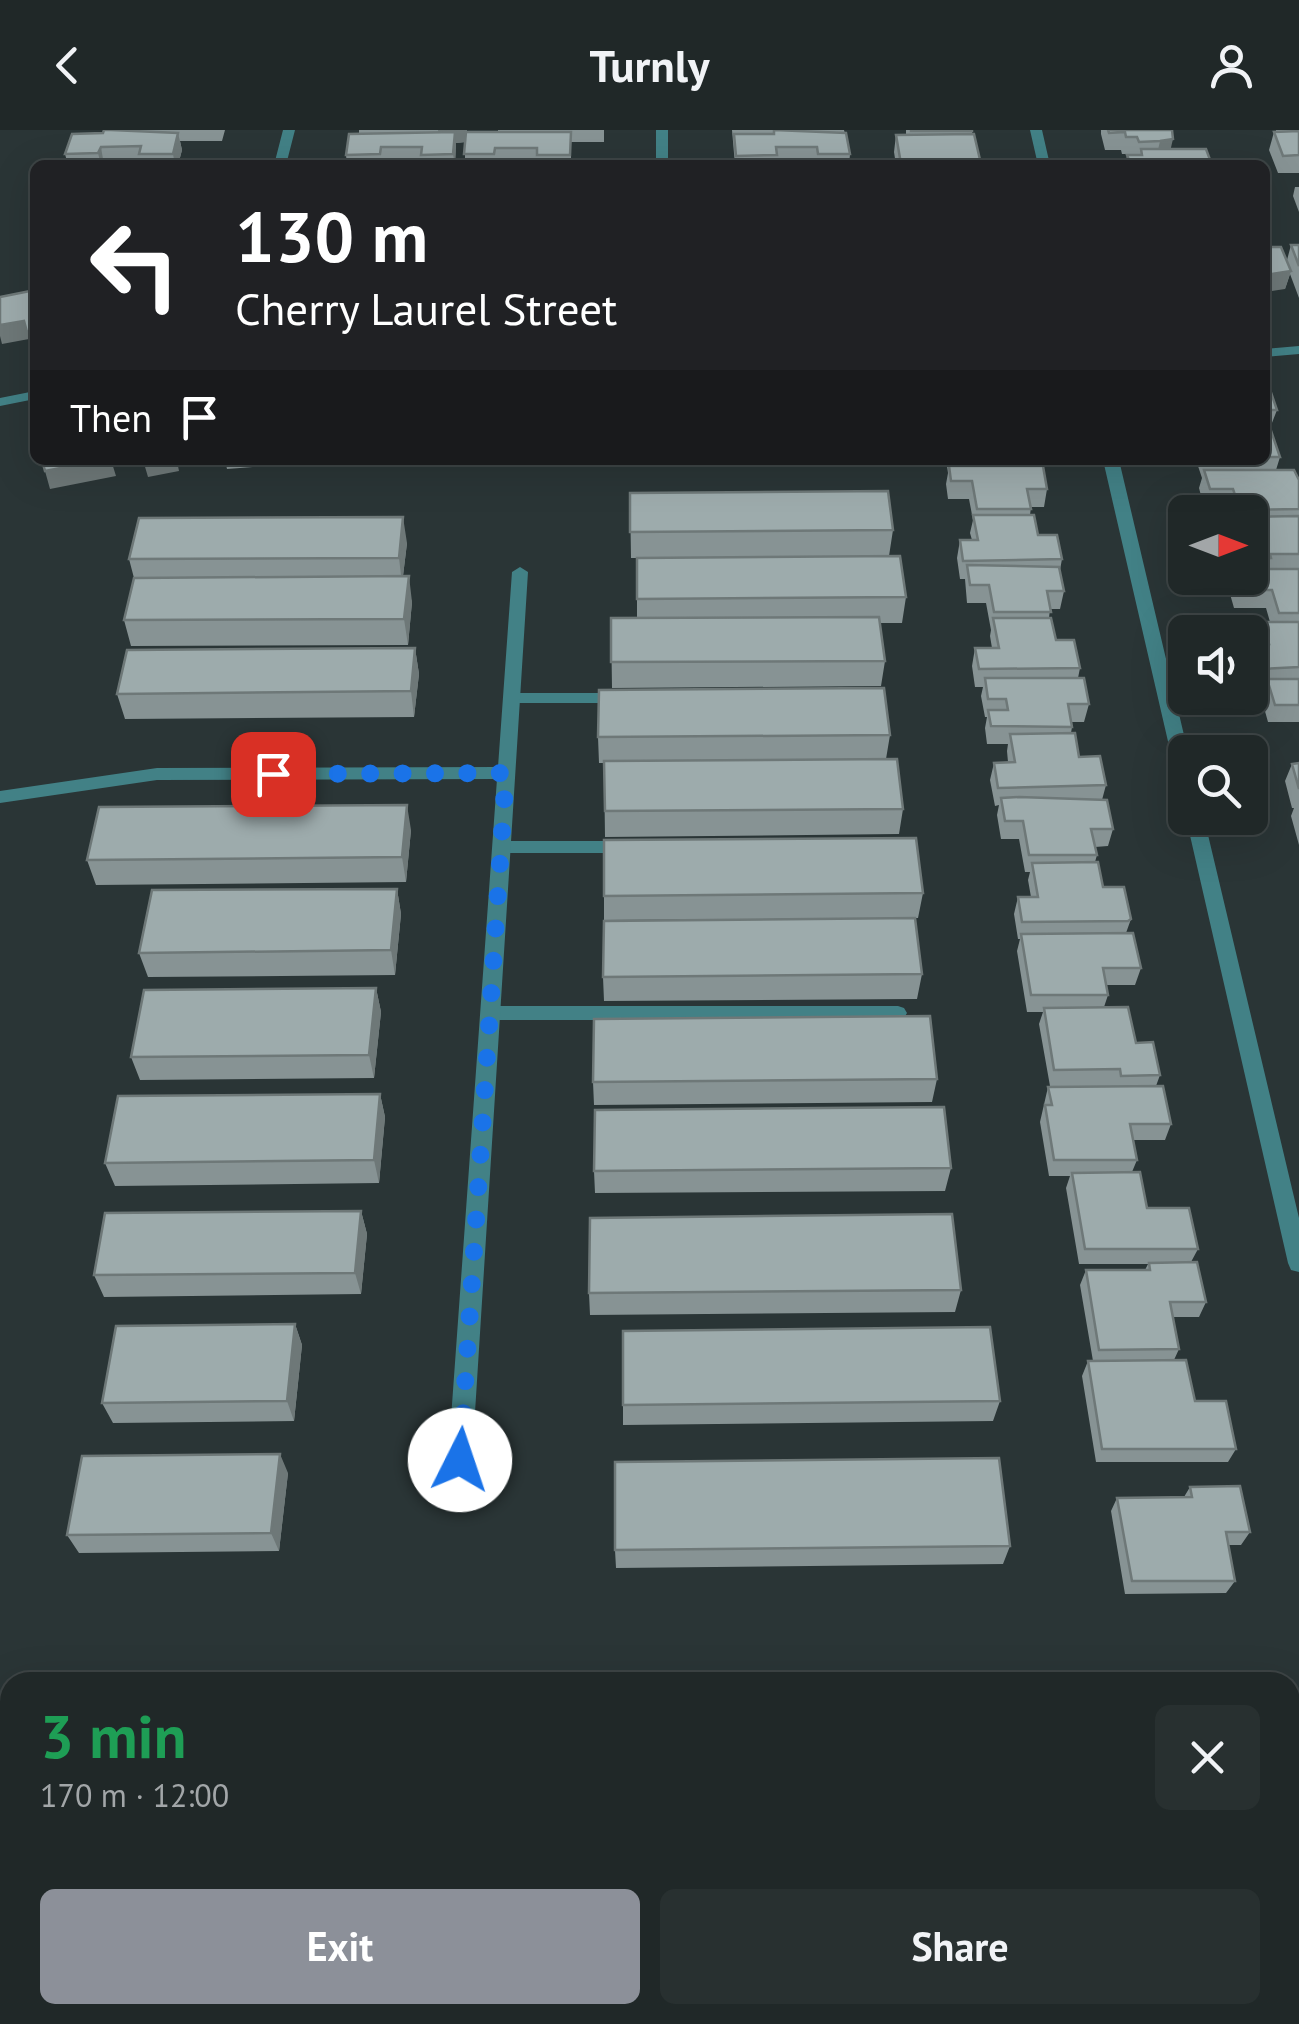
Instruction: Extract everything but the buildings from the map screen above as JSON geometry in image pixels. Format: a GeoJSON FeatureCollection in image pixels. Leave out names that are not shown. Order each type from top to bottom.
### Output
{"type":"FeatureCollection","features":[{"type":"Feature","properties":{"kind":"street"},"geometry":{"type":"LineString","coordinates":[[281,160],[289,130]]}},
{"type":"Feature","properties":{"kind":"street"},"geometry":{"type":"LineString","coordinates":[[662,130],[662,160]]}},
{"type":"Feature","properties":{"kind":"street"},"geometry":{"type":"LineString","coordinates":[[1036,130],[1043,160]]}},
{"type":"Feature","properties":{"kind":"street"},"geometry":{"type":"LineString","coordinates":[[1270,353],[1299,350]]}},
{"type":"Feature","properties":{"kind":"street"},"geometry":{"type":"LineString","coordinates":[[0,402],[30,396]]}},
{"type":"Feature","properties":{"kind":"street"},"geometry":{"type":"LineString","coordinates":[[1112,465],[1175,735]]}},
{"type":"Feature","properties":{"kind":"street"},"geometry":{"type":"LineString","coordinates":[[460,1460],[520,572]]}},
{"type":"Feature","properties":{"kind":"street"},"geometry":{"type":"LineString","coordinates":[[0,797],[156,774],[506,773]]}},
{"type":"Feature","properties":{"kind":"street"},"geometry":{"type":"LineString","coordinates":[[1199,835],[1299,1263]]}},
{"type":"Feature","properties":{"kind":"lane"},"geometry":{"type":"LineString","coordinates":[[512,698],[645,698]]}},
{"type":"Feature","properties":{"kind":"lane"},"geometry":{"type":"LineString","coordinates":[[502,847],[636,847]]}},
{"type":"Feature","properties":{"kind":"lane"},"geometry":{"type":"LineString","coordinates":[[490,1013],[898,1013]]}},
{"type":"Feature","properties":{"kind":"route"},"geometry":{"type":"LineString","coordinates":[[273,774],[506,773],[460,1460]]}}]}
